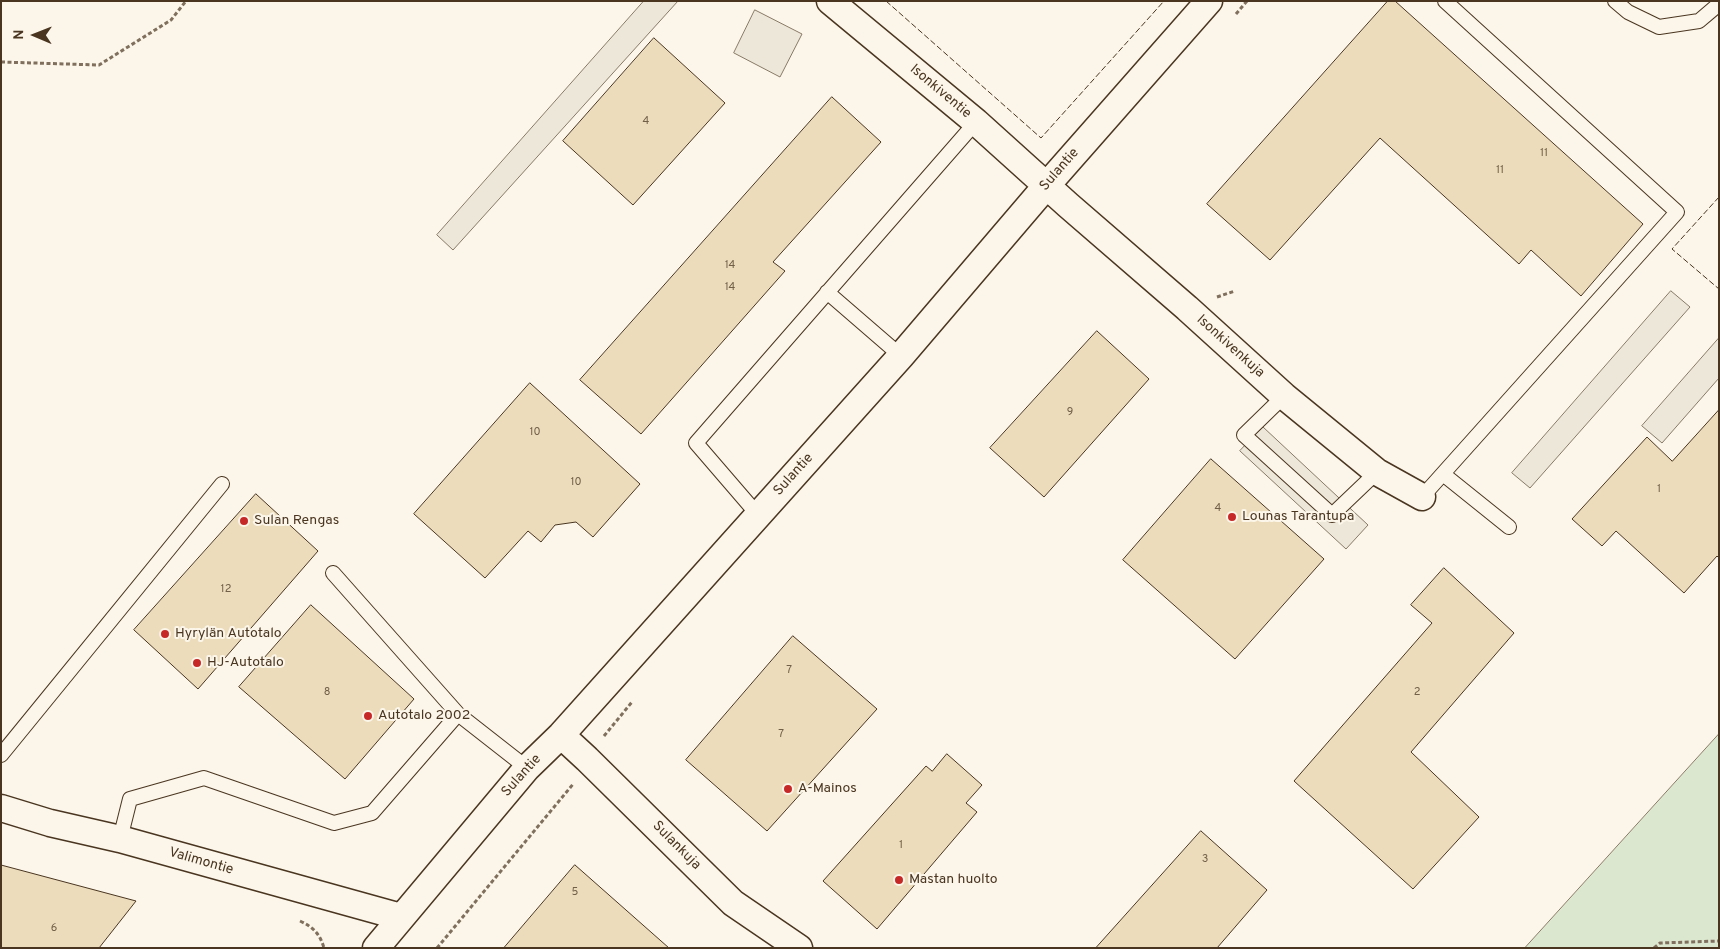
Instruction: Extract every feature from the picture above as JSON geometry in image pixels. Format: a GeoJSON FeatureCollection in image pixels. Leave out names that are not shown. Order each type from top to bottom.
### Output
{"type":"FeatureCollection","features":[{"type":"Feature","properties":{"kind":"street","name":"Isonkiventie"},"geometry":{"type":"LineString","coordinates":[[830,1],[976,122],[1047,185]]}},
{"type":"Feature","properties":{"kind":"street","name":"Sulantie"},"geometry":{"type":"LineString","coordinates":[[376,948],[527,768],[561,736],[901,356],[1047,185],[1209,1]]}},
{"type":"Feature","properties":{"kind":"street","name":"Isonkivenkuja"},"geometry":{"type":"LineString","coordinates":[[1047,185],[1284,396],[1377,472],[1422,497]]}},
{"type":"Feature","properties":{"kind":"street","name":"Sulankuja"},"geometry":{"type":"LineString","coordinates":[[561,736],[588,759],[733,903],[800,948]]}},
{"type":"Feature","properties":{"kind":"street","name":"Valimontie"},"geometry":{"type":"LineString","coordinates":[[1,808],[50,823],[120,839],[401,918]]}},
{"type":"Feature","properties":{"kind":"lane"},"geometry":{"type":"LineString","coordinates":[[1422,497],[1677,212],[1445,1]]}},
{"type":"Feature","properties":{"kind":"lane"},"geometry":{"type":"LineString","coordinates":[[1615,1],[1628,12],[1659,27],[1699,22],[1719,4]]}},
{"type":"Feature","properties":{"kind":"lane"},"geometry":{"type":"LineString","coordinates":[[758,515],[696,443],[976,122]]}},
{"type":"Feature","properties":{"kind":"lane"},"geometry":{"type":"LineString","coordinates":[[827,292],[901,356]]}},
{"type":"Feature","properties":{"kind":"lane"},"geometry":{"type":"LineString","coordinates":[[1284,396],[1244,435],[1332,515],[1377,472]]}},
{"type":"Feature","properties":{"kind":"lane"},"geometry":{"type":"LineString","coordinates":[[1443,474],[1509,527]]}},
{"type":"Feature","properties":{"kind":"lane"},"geometry":{"type":"LineString","coordinates":[[1,755],[222,484]]}},
{"type":"Feature","properties":{"kind":"lane"},"geometry":{"type":"LineString","coordinates":[[333,573],[458,714],[527,768]]}},
{"type":"Feature","properties":{"kind":"lane"},"geometry":{"type":"LineString","coordinates":[[120,839],[130,799],[204,778],[334,823],[372,813],[458,714]]}},
{"type":"Feature","properties":{"kind":"path"},"geometry":{"type":"LineString","coordinates":[[1,62],[99,65],[171,20],[186,1]]}},
{"type":"Feature","properties":{"kind":"path"},"geometry":{"type":"LineString","coordinates":[[1654,948],[1660,943],[1719,941]]}},
{"type":"Feature","properties":{"kind":"green space"},"geometry":{"type":"Polygon","coordinates":[[[1719,734],[1719,948],[1525,948],[1719,734]]]}},
{"type":"Feature","properties":{"kind":"shaded area"},"geometry":{"type":"Polygon","coordinates":[[[644,1],[678,1],[453,250],[437,235],[644,1]]]}},
{"type":"Feature","properties":{"kind":"shaded area"},"geometry":{"type":"Polygon","coordinates":[[[755,10],[802,34],[780,77],[734,53],[755,10]]]}},
{"type":"Feature","properties":{"kind":"shaded area"},"geometry":{"type":"Polygon","coordinates":[[[1671,291],[1690,307],[1530,488],[1512,473],[1671,291]]]}},
{"type":"Feature","properties":{"kind":"shaded area"},"geometry":{"type":"Polygon","coordinates":[[[1719,338],[1719,378],[1662,443],[1642,426],[1719,338]]]}},
{"type":"Feature","properties":{"kind":"shaded area"},"geometry":{"type":"Polygon","coordinates":[[[1263,427],[1368,525],[1346,549],[1240,451],[1263,427]]]}},
{"type":"Feature","properties":{"kind":"building"},"geometry":{"type":"Polygon","coordinates":[[[1388,1],[1395,1],[1643,224],[1581,296],[1531,250],[1519,264],[1380,138],[1270,260],[1207,204],[1388,1]]]}},
{"type":"Feature","properties":{"kind":"building"},"geometry":{"type":"Polygon","coordinates":[[[654,38],[725,103],[633,205],[563,141],[654,38]]]}},
{"type":"Feature","properties":{"kind":"building"},"geometry":{"type":"Polygon","coordinates":[[[832,97],[881,142],[773,262],[785,271],[641,434],[580,380],[832,97]]]}},
{"type":"Feature","properties":{"kind":"building"},"geometry":{"type":"Polygon","coordinates":[[[1097,331],[1149,379],[1044,497],[990,448],[1097,331]]]}},
{"type":"Feature","properties":{"kind":"building"},"geometry":{"type":"Polygon","coordinates":[[[530,383],[640,484],[593,537],[576,522],[555,525],[541,542],[528,531],[485,578],[414,514],[530,383]]]}},
{"type":"Feature","properties":{"kind":"building"},"geometry":{"type":"Polygon","coordinates":[[[1719,410],[1719,558],[1717,556],[1684,593],[1616,531],[1602,546],[1572,519],[1647,437],[1672,461],[1719,410]]]}},
{"type":"Feature","properties":{"kind":"building"},"geometry":{"type":"Polygon","coordinates":[[[1211,459],[1324,559],[1235,659],[1123,560],[1211,459]]]}},
{"type":"Feature","properties":{"kind":"building"},"geometry":{"type":"Polygon","coordinates":[[[256,494],[318,551],[198,689],[134,630],[256,494]]]}},
{"type":"Feature","properties":{"kind":"building"},"geometry":{"type":"Polygon","coordinates":[[[1444,568],[1514,633],[1411,752],[1479,817],[1413,889],[1294,781],[1432,623],[1411,605],[1444,568]]]}},
{"type":"Feature","properties":{"kind":"building"},"geometry":{"type":"Polygon","coordinates":[[[311,605],[414,699],[345,779],[239,687],[311,605]]]}},
{"type":"Feature","properties":{"kind":"building"},"geometry":{"type":"Polygon","coordinates":[[[793,636],[877,709],[767,831],[686,760],[793,636]]]}},
{"type":"Feature","properties":{"kind":"building"},"geometry":{"type":"Polygon","coordinates":[[[947,754],[982,785],[966,803],[977,812],[877,929],[823,881],[926,766],[932,771],[947,754]]]}},
{"type":"Feature","properties":{"kind":"building"},"geometry":{"type":"Polygon","coordinates":[[[1201,831],[1267,890],[1217,948],[1096,948],[1201,831]]]}},
{"type":"Feature","properties":{"kind":"building"},"geometry":{"type":"Polygon","coordinates":[[[1,865],[136,901],[99,948],[1,948],[1,865]]]}},
{"type":"Feature","properties":{"kind":"building"},"geometry":{"type":"Polygon","coordinates":[[[575,865],[669,948],[504,948],[575,865]]]}},
{"type":"Feature","properties":{"kind":"fence"},"geometry":{"type":"LineString","coordinates":[[886,1],[1041,138],[1164,1]]}},
{"type":"Feature","properties":{"kind":"fence"},"geometry":{"type":"LineString","coordinates":[[1719,197],[1672,249],[1719,289]]}},
{"type":"Feature","properties":{"kind":"place","name":"Lounas Tarantupa"},"geometry":{"type":"Point","coordinates":[1232,517]}},
{"type":"Feature","properties":{"kind":"place","name":"Sulan Rengas"},"geometry":{"type":"Point","coordinates":[244,521]}},
{"type":"Feature","properties":{"kind":"place","name":"Hyrylän Autotalo"},"geometry":{"type":"Point","coordinates":[165,634]}},
{"type":"Feature","properties":{"kind":"place","name":"HJ-Autotalo"},"geometry":{"type":"Point","coordinates":[197,663]}},
{"type":"Feature","properties":{"kind":"place","name":"Autotalo 2002"},"geometry":{"type":"Point","coordinates":[368,716]}},
{"type":"Feature","properties":{"kind":"place","name":"A-Mainos"},"geometry":{"type":"Point","coordinates":[788,789]}},
{"type":"Feature","properties":{"kind":"place","name":"Mastan huolto"},"geometry":{"type":"Point","coordinates":[899,880]}}]}
